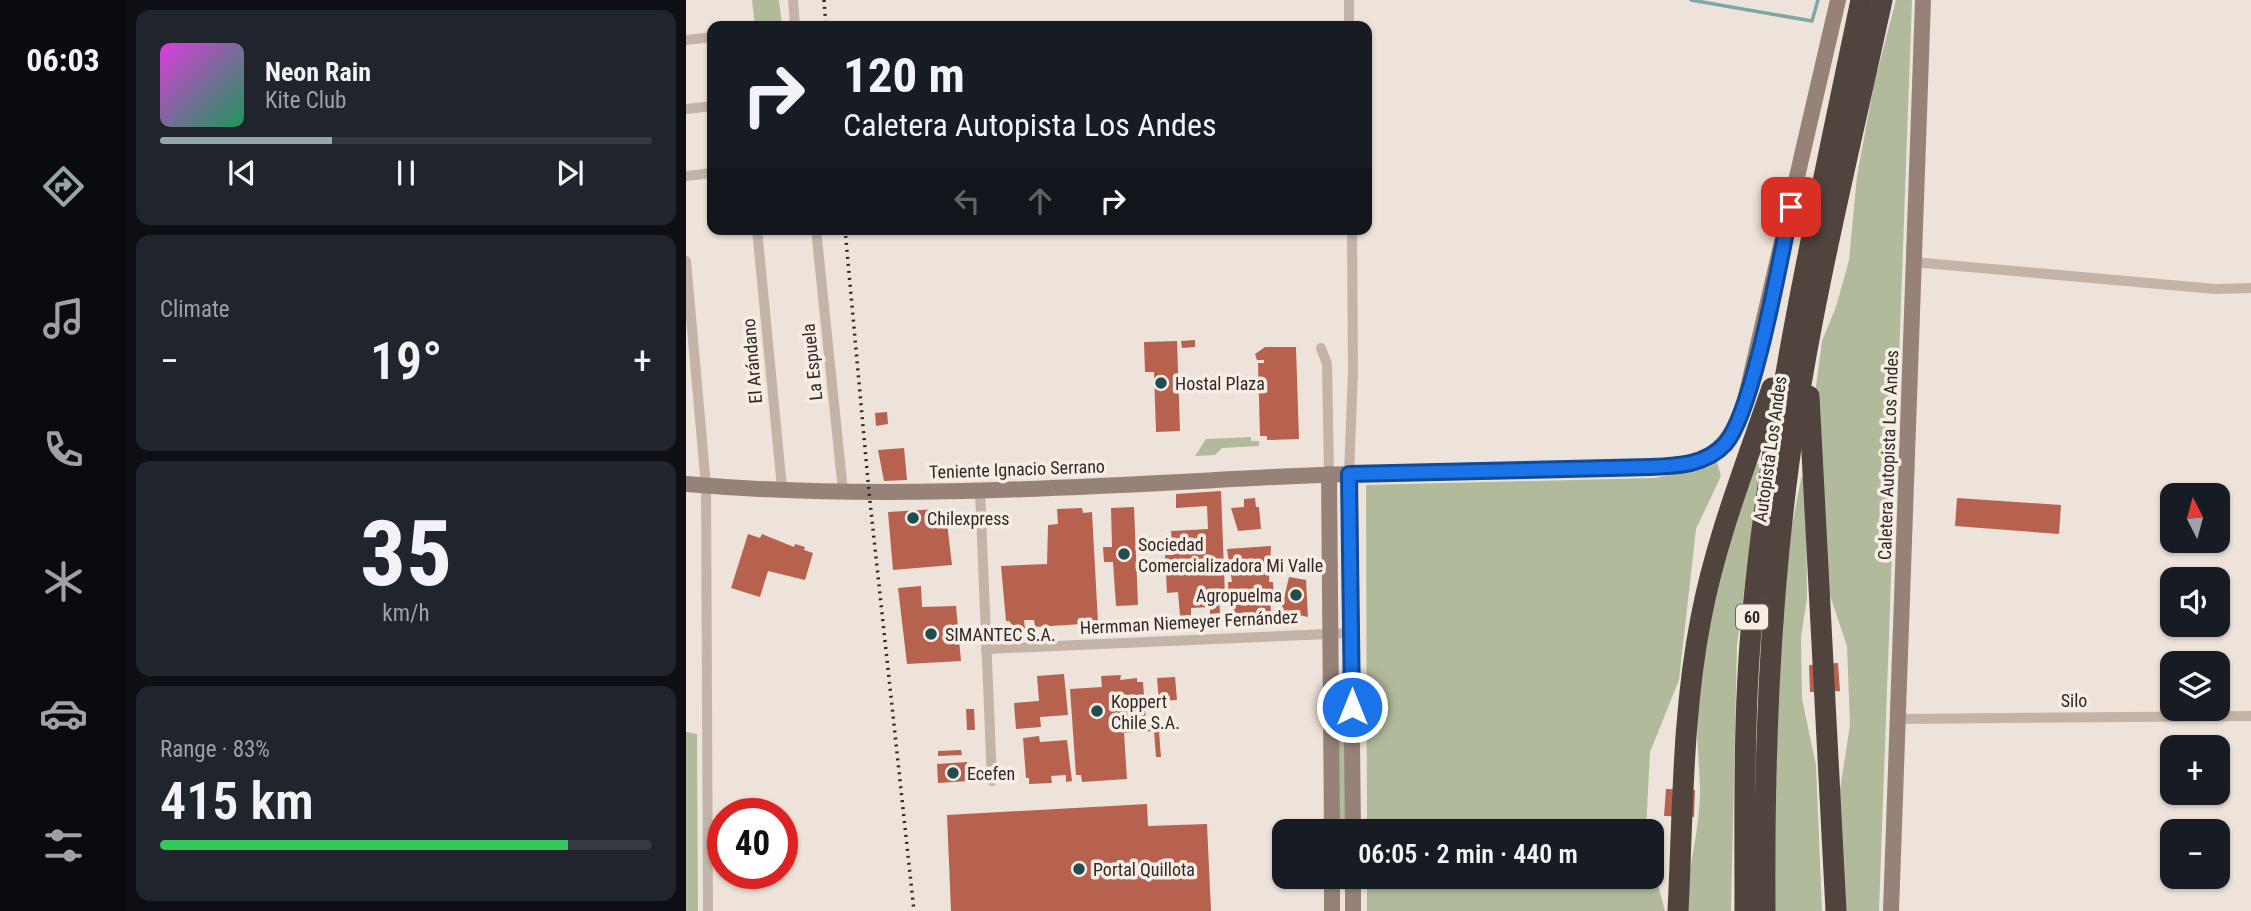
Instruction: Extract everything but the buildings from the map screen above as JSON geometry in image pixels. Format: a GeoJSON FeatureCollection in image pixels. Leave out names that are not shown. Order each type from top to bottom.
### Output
{"type":"FeatureCollection","features":[{"type":"Feature","properties":{"kind":"highway","name":"Autopista Los Andes"},"geometry":{"type":"LineString","coordinates":[[1765,911],[1765,760],[1773,597],[1802,331],[1861,0]]}},
{"type":"Feature","properties":{"kind":"highway","name":"Autopista Los Andes"},"geometry":{"type":"LineString","coordinates":[[1745,911],[1745,747],[1753,612],[1771,455],[1881,0]]}},
{"type":"Feature","properties":{"kind":"highway"},"geometry":{"type":"LineString","coordinates":[[1678,911],[1685,730],[1700,619],[1723,534],[1802,331]]}},
{"type":"Feature","properties":{"kind":"highway"},"geometry":{"type":"LineString","coordinates":[[1802,331],[1809,394],[1836,911]]}},
{"type":"Feature","properties":{"kind":"street"},"geometry":{"type":"LineString","coordinates":[[793,0],[795,21]]}},
{"type":"Feature","properties":{"kind":"street"},"geometry":{"type":"LineString","coordinates":[[1349,0],[1349,21]]}},
{"type":"Feature","properties":{"kind":"street"},"geometry":{"type":"LineString","coordinates":[[1349,474],[1672,466],[1705,459],[1726,444],[1737,426],[1759,345],[1838,0]]}},
{"type":"Feature","properties":{"kind":"street","name":"Caletera Autopista Los Andes"},"geometry":{"type":"LineString","coordinates":[[1891,911],[1923,0]]}},
{"type":"Feature","properties":{"kind":"street"},"geometry":{"type":"LineString","coordinates":[[686,40],[707,38]]}},
{"type":"Feature","properties":{"kind":"street"},"geometry":{"type":"LineString","coordinates":[[686,109],[707,107]]}},
{"type":"Feature","properties":{"kind":"street"},"geometry":{"type":"LineString","coordinates":[[686,176],[707,174]]}},
{"type":"Feature","properties":{"kind":"street","name":"El Arándano"},"geometry":{"type":"LineString","coordinates":[[758,235],[782,488]]}},
{"type":"Feature","properties":{"kind":"street","name":"La Espuela"},"geometry":{"type":"LineString","coordinates":[[817,235],[843,491]]}},
{"type":"Feature","properties":{"kind":"street"},"geometry":{"type":"LineString","coordinates":[[1352,235],[1353,372],[1349,474],[1353,819]]}},
{"type":"Feature","properties":{"kind":"street"},"geometry":{"type":"LineString","coordinates":[[686,261],[692,387],[706,486],[708,911]]}},
{"type":"Feature","properties":{"kind":"street"},"geometry":{"type":"LineString","coordinates":[[1913,262],[2216,289],[2251,288]]}},
{"type":"Feature","properties":{"kind":"street"},"geometry":{"type":"LineString","coordinates":[[1321,348],[1327,364],[1332,819]]}},
{"type":"Feature","properties":{"kind":"street","name":"Teniente Ignacio Serrano"},"geometry":{"type":"LineString","coordinates":[[686,484],[843,491],[980,491],[1349,474]]}},
{"type":"Feature","properties":{"kind":"street"},"geometry":{"type":"LineString","coordinates":[[980,491],[992,781]]}},
{"type":"Feature","properties":{"kind":"street","name":"Hermman Niemeyer Fernández"},"geometry":{"type":"LineString","coordinates":[[986,649],[1351,633]]}},
{"type":"Feature","properties":{"kind":"street","name":"Silo"},"geometry":{"type":"LineString","coordinates":[[1898,719],[2251,716]]}},
{"type":"Feature","properties":{"kind":"street"},"geometry":{"type":"LineString","coordinates":[[1332,889],[1332,911]]}},
{"type":"Feature","properties":{"kind":"street"},"geometry":{"type":"LineString","coordinates":[[1353,889],[1353,911]]}},
{"type":"Feature","properties":{"kind":"green space"},"geometry":{"type":"Polygon","coordinates":[[[752,0],[779,0],[781,21],[754,21],[752,0]]]}},
{"type":"Feature","properties":{"kind":"green space"},"geometry":{"type":"Polygon","coordinates":[[[1896,0],[1912,0],[1879,911],[1843,911],[1836,815],[1850,725],[1847,646],[1822,572],[1815,394],[1822,341],[1836,307],[1849,260],[1857,176],[1874,84],[1896,0]]]}},
{"type":"Feature","properties":{"kind":"green space"},"geometry":{"type":"Polygon","coordinates":[[[1251,437],[1251,441],[1259,441],[1259,446],[1222,448],[1215,455],[1195,456],[1206,439],[1251,437]]]}},
{"type":"Feature","properties":{"kind":"green space"},"geometry":{"type":"Polygon","coordinates":[[[1717,462],[1721,476],[1696,529],[1679,680],[1650,752],[1647,819],[1367,819],[1366,485],[1654,478],[1706,468],[1717,462]]]}},
{"type":"Feature","properties":{"kind":"green space"},"geometry":{"type":"Polygon","coordinates":[[[1753,463],[1760,464],[1737,646],[1731,911],[1683,911],[1699,809],[1697,715],[1701,672],[1726,552],[1753,463]]]}},
{"type":"Feature","properties":{"kind":"green space"},"geometry":{"type":"Polygon","coordinates":[[[1802,474],[1806,496],[1807,598],[1801,637],[1802,699],[1816,765],[1822,911],[1774,911],[1779,592],[1802,474]]]}},
{"type":"Feature","properties":{"kind":"green space"},"geometry":{"type":"Polygon","coordinates":[[[1338,726],[1345,740],[1346,819],[1337,819],[1338,726]]]}},
{"type":"Feature","properties":{"kind":"green space"},"geometry":{"type":"Polygon","coordinates":[[[686,732],[697,734],[698,911],[686,911],[686,732]]]}},
{"type":"Feature","properties":{"kind":"green space"},"geometry":{"type":"Polygon","coordinates":[[[1367,889],[1659,889],[1665,911],[1367,911],[1367,889]]]}},
{"type":"Feature","properties":{"kind":"waterway"},"geometry":{"type":"LineString","coordinates":[[1691,0],[1812,21],[1818,0]]}},
{"type":"Feature","properties":{"kind":"railway"},"geometry":{"type":"LineString","coordinates":[[824,0],[826,21]]}},
{"type":"Feature","properties":{"kind":"railway"},"geometry":{"type":"LineString","coordinates":[[846,235],[869,492],[914,911]]}},
{"type":"Feature","properties":{"kind":"place","name":"Hostal Plaza"},"geometry":{"type":"Point","coordinates":[1161,383]}},
{"type":"Feature","properties":{"kind":"place","name":"Chilexpress"},"geometry":{"type":"Point","coordinates":[913,518]}},
{"type":"Feature","properties":{"kind":"place","name":"Sociedad Comercializadora Mi Valle"},"geometry":{"type":"Point","coordinates":[1124,554]}},
{"type":"Feature","properties":{"kind":"place","name":"Agropuelma"},"geometry":{"type":"Point","coordinates":[1296,595]}},
{"type":"Feature","properties":{"kind":"place","name":"SIMANTEC S.A."},"geometry":{"type":"Point","coordinates":[931,634]}},
{"type":"Feature","properties":{"kind":"place","name":"Koppert Chile S.A."},"geometry":{"type":"Point","coordinates":[1097,711]}},
{"type":"Feature","properties":{"kind":"place","name":"Ecefen"},"geometry":{"type":"Point","coordinates":[953,773]}},
{"type":"Feature","properties":{"kind":"place","name":"Portal Quillota"},"geometry":{"type":"Point","coordinates":[1079,869]}},
{"type":"Feature","properties":{"kind":"route"},"geometry":{"type":"LineString","coordinates":[[1352,707],[1349,474],[1651,467],[1690,464],[1705,459],[1726,444],[1737,426],[1772,296],[1791,207]]}}]}
